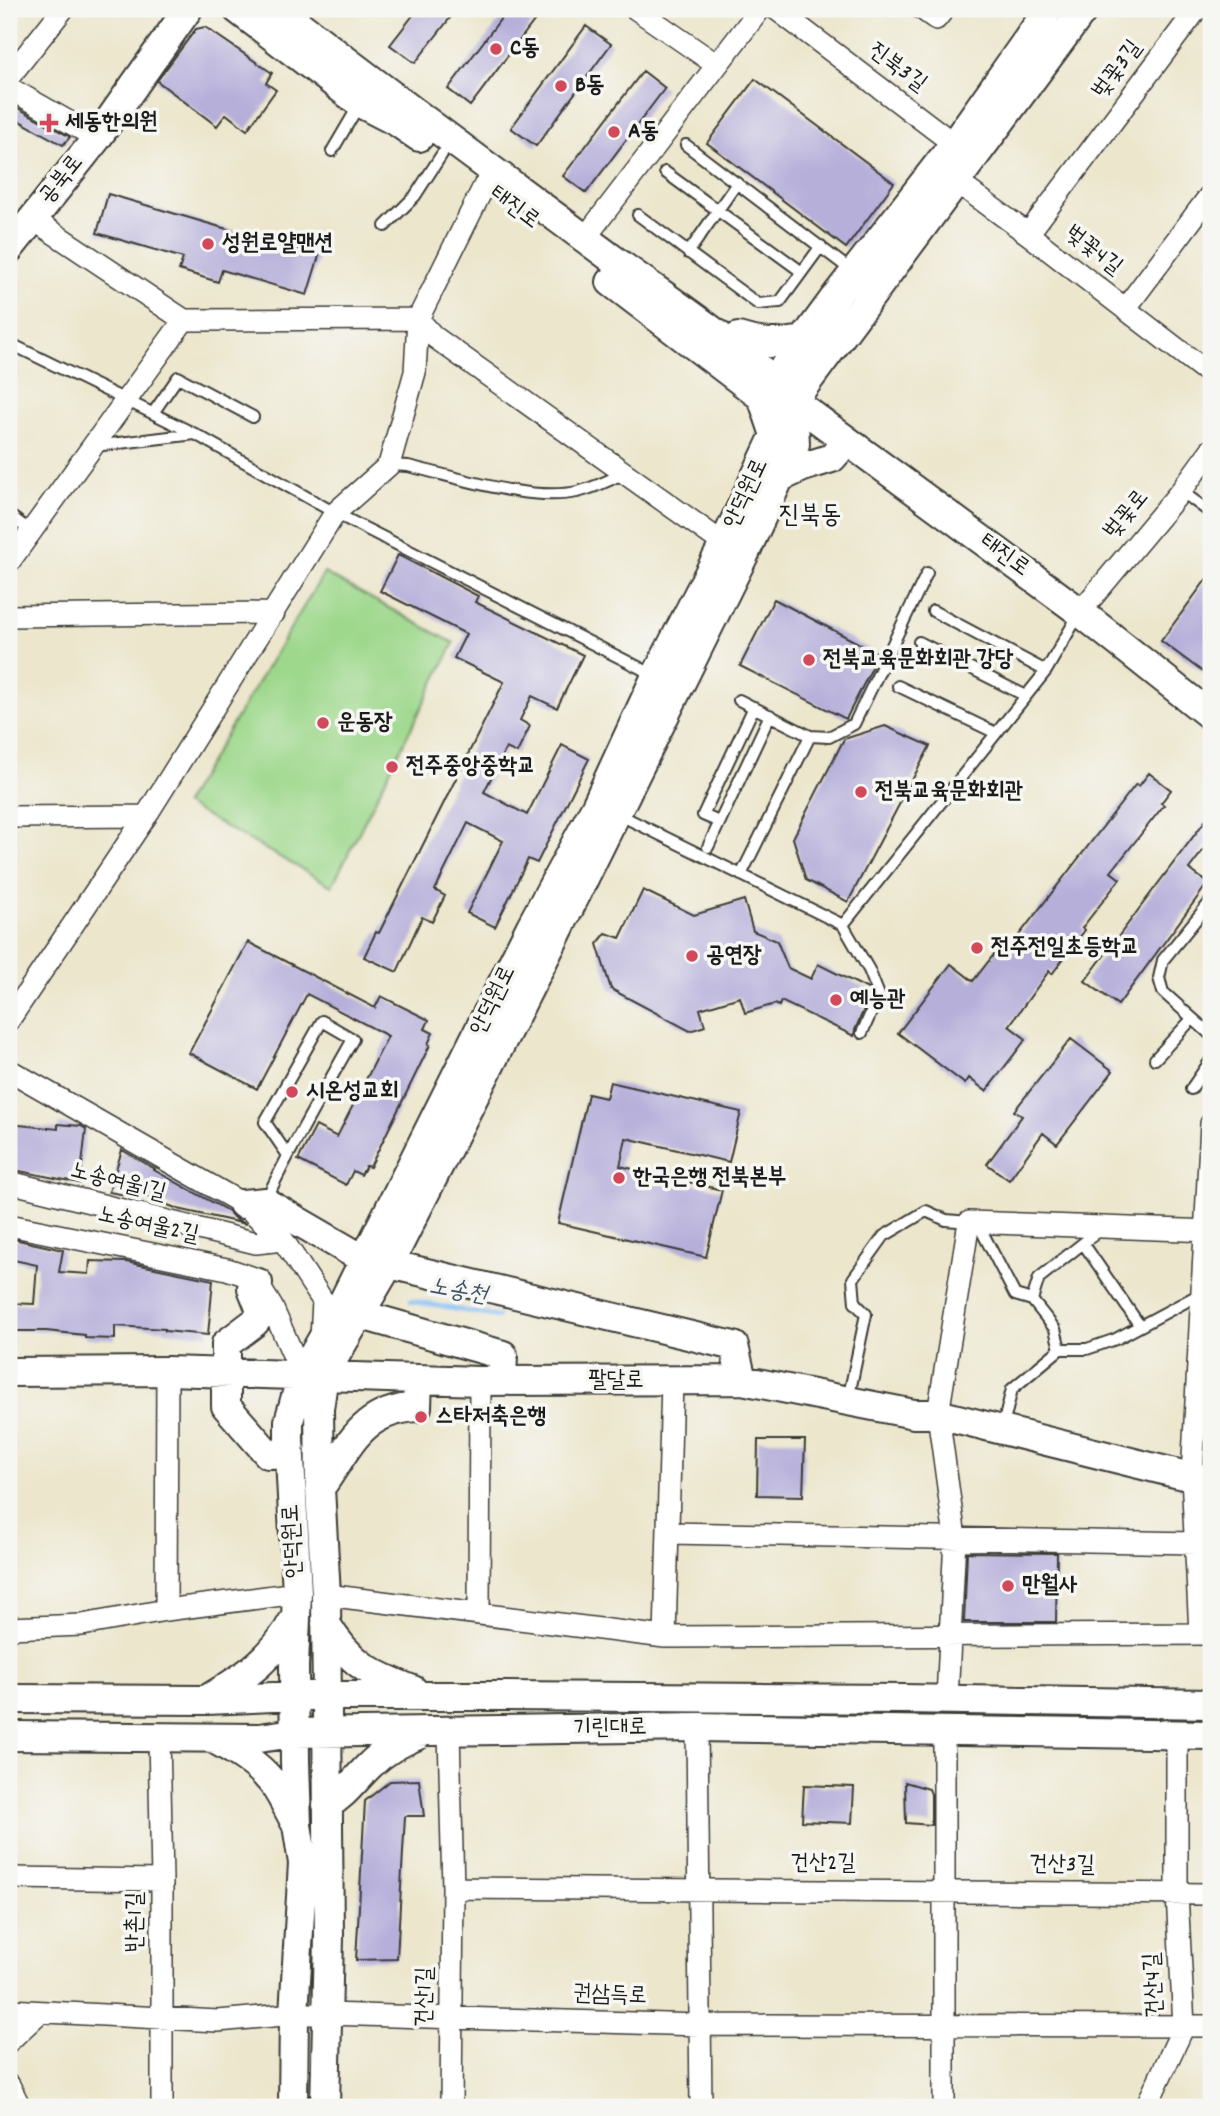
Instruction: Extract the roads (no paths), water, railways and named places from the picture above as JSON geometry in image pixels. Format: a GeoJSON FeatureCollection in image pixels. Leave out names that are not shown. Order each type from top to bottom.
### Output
{"type":"FeatureCollection","features":[{"type":"Feature","properties":{"kind":"street"},"geometry":{"type":"LineString","coordinates":[[9,77],[63,9]]}},
{"type":"Feature","properties":{"kind":"street","name":"공북로"},"geometry":{"type":"LineString","coordinates":[[9,249],[97,138],[188,9]]}},
{"type":"Feature","properties":{"kind":"street","name":"태진로"},"geometry":{"type":"LineString","coordinates":[[237,9],[360,103],[397,122],[768,388],[793,401],[1080,612],[1211,716]]}},
{"type":"Feature","properties":{"kind":"street","name":"태진로"},"geometry":{"type":"LineString","coordinates":[[279,9],[407,108],[731,346],[768,388]]}},
{"type":"Feature","properties":{"kind":"street"},"geometry":{"type":"LineString","coordinates":[[636,9],[717,65]]}},
{"type":"Feature","properties":{"kind":"street"},"geometry":{"type":"LineString","coordinates":[[585,238],[760,9]]}},
{"type":"Feature","properties":{"kind":"street","name":"진북3길"},"geometry":{"type":"LineString","coordinates":[[776,9],[954,144]]}},
{"type":"Feature","properties":{"kind":"street"},"geometry":{"type":"LineString","coordinates":[[922,9],[936,19],[944,9]]}},
{"type":"Feature","properties":{"kind":"street"},"geometry":{"type":"LineString","coordinates":[[793,401],[1084,9]]}},
{"type":"Feature","properties":{"kind":"street","name":"벚꽃3길"},"geometry":{"type":"LineString","coordinates":[[1081,163],[1197,9]]}},
{"type":"Feature","properties":{"kind":"street"},"geometry":{"type":"LineString","coordinates":[[768,388],[954,144],[1046,10]]}},
{"type":"Feature","properties":{"kind":"street"},"geometry":{"type":"LineString","coordinates":[[9,88],[97,138]]}},
{"type":"Feature","properties":{"kind":"street","name":"벚꽃4길"},"geometry":{"type":"LineString","coordinates":[[1028,234],[1081,163]]}},
{"type":"Feature","properties":{"kind":"street","name":"벚꽃4길"},"geometry":{"type":"LineString","coordinates":[[957,182],[1211,375]]}},
{"type":"Feature","properties":{"kind":"street"},"geometry":{"type":"LineString","coordinates":[[9,1020],[146,816],[335,513],[389,466],[415,372],[418,319],[484,186]]}},
{"type":"Feature","properties":{"kind":"street","name":"벚꽃4길"},"geometry":{"type":"LineString","coordinates":[[1125,309],[1211,194]]}},
{"type":"Feature","properties":{"kind":"street"},"geometry":{"type":"LineString","coordinates":[[31,218],[184,320],[418,319],[433,336],[622,474],[724,544]]}},
{"type":"Feature","properties":{"kind":"street"},"geometry":{"type":"LineString","coordinates":[[9,562],[184,320]]}},
{"type":"Feature","properties":{"kind":"street"},"geometry":{"type":"LineString","coordinates":[[731,346],[738,337],[761,344],[803,340]]}},
{"type":"Feature","properties":{"kind":"street","name":"안덕원로"},"geometry":{"type":"LineString","coordinates":[[606,810],[656,676],[724,544],[775,435],[768,388]]}},
{"type":"Feature","properties":{"kind":"street","name":"안덕원로"},"geometry":{"type":"LineString","coordinates":[[313,1375],[321,1342],[341,1308],[376,1261],[405,1181],[530,926],[606,810],[781,477],[795,444],[793,401]]}},
{"type":"Feature","properties":{"kind":"street"},"geometry":{"type":"LineString","coordinates":[[781,477],[832,458],[847,441]]}},
{"type":"Feature","properties":{"kind":"street","name":"벚꽃로"},"geometry":{"type":"LineString","coordinates":[[1080,612],[1181,491],[1211,450]]}},
{"type":"Feature","properties":{"kind":"street"},"geometry":{"type":"LineString","coordinates":[[9,616],[274,613]]}},
{"type":"Feature","properties":{"kind":"street"},"geometry":{"type":"LineString","coordinates":[[9,817],[146,816]]}},
{"type":"Feature","properties":{"kind":"street"},"geometry":{"type":"LineString","coordinates":[[9,1070],[254,1203],[376,1261],[734,1346],[742,1380]]}},
{"type":"Feature","properties":{"kind":"street"},"geometry":{"type":"LineString","coordinates":[[326,1595],[665,1637],[1206,1634],[1196,1543],[1202,1479],[1211,1124]]}},
{"type":"Feature","properties":{"kind":"street","name":"노송여울1길"},"geometry":{"type":"LineString","coordinates":[[9,1182],[256,1244],[283,1240]]}},
{"type":"Feature","properties":{"kind":"street"},"geometry":{"type":"LineString","coordinates":[[254,1203],[341,1308],[503,1354],[491,1380],[479,1614]]}},
{"type":"Feature","properties":{"kind":"street"},"geometry":{"type":"LineString","coordinates":[[947,1699],[955,1538],[939,1414],[973,1222],[1208,1231]]}},
{"type":"Feature","properties":{"kind":"street","name":"노송여울2길"},"geometry":{"type":"LineString","coordinates":[[9,1225],[227,1269],[235,1262],[237,1251],[214,1234]]}},
{"type":"Feature","properties":{"kind":"street"},"geometry":{"type":"LineString","coordinates":[[227,1269],[254,1278],[258,1283],[313,1375],[319,1409],[326,1595],[329,1937],[325,2107]]}},
{"type":"Feature","properties":{"kind":"street"},"geometry":{"type":"LineString","coordinates":[[258,1283],[252,1289],[262,1313],[255,1322],[226,1344],[226,1406],[268,1454],[289,1453]]}},
{"type":"Feature","properties":{"kind":"street","name":"안덕원로"},"geometry":{"type":"LineString","coordinates":[[293,2107],[294,2014],[303,1863],[297,1825],[294,1734],[296,1606],[289,1421],[313,1375],[341,1308]]}},
{"type":"Feature","properties":{"kind":"street"},"geometry":{"type":"LineString","coordinates":[[166,1610],[167,1371]]}},
{"type":"Feature","properties":{"kind":"street","name":"팔달로"},"geometry":{"type":"LineString","coordinates":[[9,1372],[167,1371],[491,1380],[742,1380],[914,1414],[939,1414],[1202,1479]]}},
{"type":"Feature","properties":{"kind":"street"},"geometry":{"type":"LineString","coordinates":[[320,1488],[355,1434],[378,1416],[417,1406],[418,1379]]}},
{"type":"Feature","properties":{"kind":"street"},"geometry":{"type":"LineString","coordinates":[[665,1637],[672,1381]]}},
{"type":"Feature","properties":{"kind":"street"},"geometry":{"type":"LineString","coordinates":[[669,1533],[1196,1543]]}},
{"type":"Feature","properties":{"kind":"street"},"geometry":{"type":"LineString","coordinates":[[9,1628],[82,1625],[166,1610],[296,1606],[283,1642],[242,1679],[207,1700]]}},
{"type":"Feature","properties":{"kind":"street"},"geometry":{"type":"LineString","coordinates":[[326,1624],[337,1642],[373,1675],[428,1696]]}},
{"type":"Feature","properties":{"kind":"street","name":"기린대로"},"geometry":{"type":"LineString","coordinates":[[9,1699],[207,1700],[295,1696],[428,1696],[947,1699],[1211,1704]]}},
{"type":"Feature","properties":{"kind":"street"},"geometry":{"type":"LineString","coordinates":[[697,1727],[701,2107]]}},
{"type":"Feature","properties":{"kind":"street","name":"기린대로"},"geometry":{"type":"LineString","coordinates":[[9,1736],[259,1738],[294,1734],[697,1727],[1211,1735]]}},
{"type":"Feature","properties":{"kind":"street"},"geometry":{"type":"LineString","coordinates":[[944,1731],[944,2107]]}},
{"type":"Feature","properties":{"kind":"street"},"geometry":{"type":"LineString","coordinates":[[327,1805],[338,1799],[383,1753],[437,1732]]}},
{"type":"Feature","properties":{"kind":"street","name":"건산1길"},"geometry":{"type":"LineString","coordinates":[[437,1732],[453,1888],[451,2107]]}},
{"type":"Feature","properties":{"kind":"street","name":"건산4길"},"geometry":{"type":"LineString","coordinates":[[1146,2107],[1184,2026],[1177,1894],[1177,1735]]}},
{"type":"Feature","properties":{"kind":"street","name":"반촌1길"},"geometry":{"type":"LineString","coordinates":[[159,1737],[162,2107]]}},
{"type":"Feature","properties":{"kind":"street"},"geometry":{"type":"LineString","coordinates":[[210,1737],[241,1755],[268,1778],[297,1825]]}},
{"type":"Feature","properties":{"kind":"street"},"geometry":{"type":"LineString","coordinates":[[9,1878],[162,1880]]}},
{"type":"Feature","properties":{"kind":"street","name":"건산2길"},"geometry":{"type":"LineString","coordinates":[[453,1888],[946,1891]]}},
{"type":"Feature","properties":{"kind":"street","name":"건산3길"},"geometry":{"type":"LineString","coordinates":[[946,1891],[1177,1894]]}},
{"type":"Feature","properties":{"kind":"street"},"geometry":{"type":"LineString","coordinates":[[1177,1894],[1211,1894]]}},
{"type":"Feature","properties":{"kind":"street","name":"권삼득로"},"geometry":{"type":"LineString","coordinates":[[9,2010],[218,2021],[294,2014],[327,2014],[700,2025],[1211,2026]]}},
{"type":"Feature","properties":{"kind":"street"},"geometry":{"type":"LineString","coordinates":[[9,2040],[40,2012]]}},
{"type":"Feature","properties":{"kind":"street"},"geometry":{"type":"LineString","coordinates":[[9,2085],[20,2107]]}},
{"type":"Feature","properties":{"kind":"lane"},"geometry":{"type":"LineString","coordinates":[[331,151],[360,103]]}},
{"type":"Feature","properties":{"kind":"lane"},"geometry":{"type":"LineString","coordinates":[[685,145],[854,272]]}},
{"type":"Feature","properties":{"kind":"lane"},"geometry":{"type":"LineString","coordinates":[[384,226],[415,196],[442,154]]}},
{"type":"Feature","properties":{"kind":"lane"},"geometry":{"type":"LineString","coordinates":[[665,172],[802,272]]}},
{"type":"Feature","properties":{"kind":"lane"},"geometry":{"type":"LineString","coordinates":[[688,253],[737,183]]}},
{"type":"Feature","properties":{"kind":"lane"},"geometry":{"type":"LineString","coordinates":[[638,215],[758,304],[780,302],[821,246]]}},
{"type":"Feature","properties":{"kind":"lane"},"geometry":{"type":"LineString","coordinates":[[9,344],[195,434],[335,513],[656,676]]}},
{"type":"Feature","properties":{"kind":"lane"},"geometry":{"type":"LineString","coordinates":[[153,413],[178,377],[253,417]]}},
{"type":"Feature","properties":{"kind":"lane"},"geometry":{"type":"LineString","coordinates":[[94,446],[195,434]]}},
{"type":"Feature","properties":{"kind":"lane"},"geometry":{"type":"LineString","coordinates":[[389,466],[408,466],[539,495],[576,492],[600,485],[622,474]]}},
{"type":"Feature","properties":{"kind":"lane"},"geometry":{"type":"LineString","coordinates":[[1181,491],[1211,513]]}},
{"type":"Feature","properties":{"kind":"lane"},"geometry":{"type":"LineString","coordinates":[[9,514],[32,532]]}},
{"type":"Feature","properties":{"kind":"lane"},"geometry":{"type":"LineString","coordinates":[[739,699],[810,736],[830,737],[854,724],[927,573]]}},
{"type":"Feature","properties":{"kind":"lane"},"geometry":{"type":"LineString","coordinates":[[933,611],[1046,671]]}},
{"type":"Feature","properties":{"kind":"lane"},"geometry":{"type":"LineString","coordinates":[[843,925],[1046,671],[1080,612]]}},
{"type":"Feature","properties":{"kind":"lane"},"geometry":{"type":"LineString","coordinates":[[919,642],[1026,696]]}},
{"type":"Feature","properties":{"kind":"lane"},"geometry":{"type":"LineString","coordinates":[[898,686],[996,733]]}},
{"type":"Feature","properties":{"kind":"lane"},"geometry":{"type":"LineString","coordinates":[[719,822],[704,815],[754,707]]}},
{"type":"Feature","properties":{"kind":"lane"},"geometry":{"type":"LineString","coordinates":[[708,847],[770,715]]}},
{"type":"Feature","properties":{"kind":"lane"},"geometry":{"type":"LineString","coordinates":[[740,875],[810,736]]}},
{"type":"Feature","properties":{"kind":"lane"},"geometry":{"type":"LineString","coordinates":[[606,810],[843,925],[880,995],[862,1033]]}},
{"type":"Feature","properties":{"kind":"lane"},"geometry":{"type":"LineString","coordinates":[[1211,901],[1163,960],[1159,978],[1163,992],[1211,1035]]}},
{"type":"Feature","properties":{"kind":"lane"},"geometry":{"type":"LineString","coordinates":[[1155,1059],[1192,1018]]}},
{"type":"Feature","properties":{"kind":"lane"},"geometry":{"type":"LineString","coordinates":[[254,1203],[287,1154],[301,1133],[353,1039],[322,1021],[265,1122],[287,1154]]}},
{"type":"Feature","properties":{"kind":"lane"},"geometry":{"type":"LineString","coordinates":[[1191,1089],[1211,1060]]}},
{"type":"Feature","properties":{"kind":"lane"},"geometry":{"type":"LineString","coordinates":[[848,1401],[866,1314],[855,1303],[853,1279],[884,1236],[926,1211],[946,1220],[973,1222],[1015,1295],[1032,1300],[1055,1329],[1060,1349]]}},
{"type":"Feature","properties":{"kind":"lane"},"geometry":{"type":"LineString","coordinates":[[1032,1300],[1039,1278],[1104,1227]]}},
{"type":"Feature","properties":{"kind":"lane"},"geometry":{"type":"LineString","coordinates":[[1083,1243],[1140,1326]]}},
{"type":"Feature","properties":{"kind":"lane"},"geometry":{"type":"LineString","coordinates":[[1002,1431],[1012,1388],[1060,1349],[1087,1349],[1116,1339],[1205,1284]]}},
{"type":"Feature","properties":{"kind":"waterway","name":"노송천"},"geometry":{"type":"LineString","coordinates":[[411,1301],[498,1317]]}},
{"type":"Feature","properties":{"kind":"place","name":"C동"},"geometry":{"type":"Point","coordinates":[496,49]}},
{"type":"Feature","properties":{"kind":"place","name":"B동"},"geometry":{"type":"Point","coordinates":[561,86]}},
{"type":"Feature","properties":{"kind":"place","name":"세동한의원"},"geometry":{"type":"Point","coordinates":[49,123]}},
{"type":"Feature","properties":{"kind":"place","name":"A동"},"geometry":{"type":"Point","coordinates":[614,132]}},
{"type":"Feature","properties":{"kind":"place","name":"성원로얄맨션"},"geometry":{"type":"Point","coordinates":[208,244]}},
{"type":"Feature","properties":{"kind":"place","name":"전북교육문화회관 강당"},"geometry":{"type":"Point","coordinates":[809,660]}},
{"type":"Feature","properties":{"kind":"place","name":"운동장"},"geometry":{"type":"Point","coordinates":[323,723]}},
{"type":"Feature","properties":{"kind":"place","name":"전주중앙중학교"},"geometry":{"type":"Point","coordinates":[392,767]}},
{"type":"Feature","properties":{"kind":"place","name":"전북교육문화회관"},"geometry":{"type":"Point","coordinates":[861,792]}},
{"type":"Feature","properties":{"kind":"place","name":"전주전일초등학교"},"geometry":{"type":"Point","coordinates":[977,948]}},
{"type":"Feature","properties":{"kind":"place","name":"공연장"},"geometry":{"type":"Point","coordinates":[692,956]}},
{"type":"Feature","properties":{"kind":"place","name":"예능관"},"geometry":{"type":"Point","coordinates":[836,1000]}},
{"type":"Feature","properties":{"kind":"place","name":"시온성교회"},"geometry":{"type":"Point","coordinates":[292,1092]}},
{"type":"Feature","properties":{"kind":"place","name":"한국은행 전북본부"},"geometry":{"type":"Point","coordinates":[619,1178]}},
{"type":"Feature","properties":{"kind":"place","name":"스타저축은행"},"geometry":{"type":"Point","coordinates":[421,1417]}},
{"type":"Feature","properties":{"kind":"place","name":"만월사"},"geometry":{"type":"Point","coordinates":[1008,1586]}},
{"type":"Feature","properties":{"kind":"district","name":"진북동"},"geometry":{"type":"Point","coordinates":[810,516]}}]}
